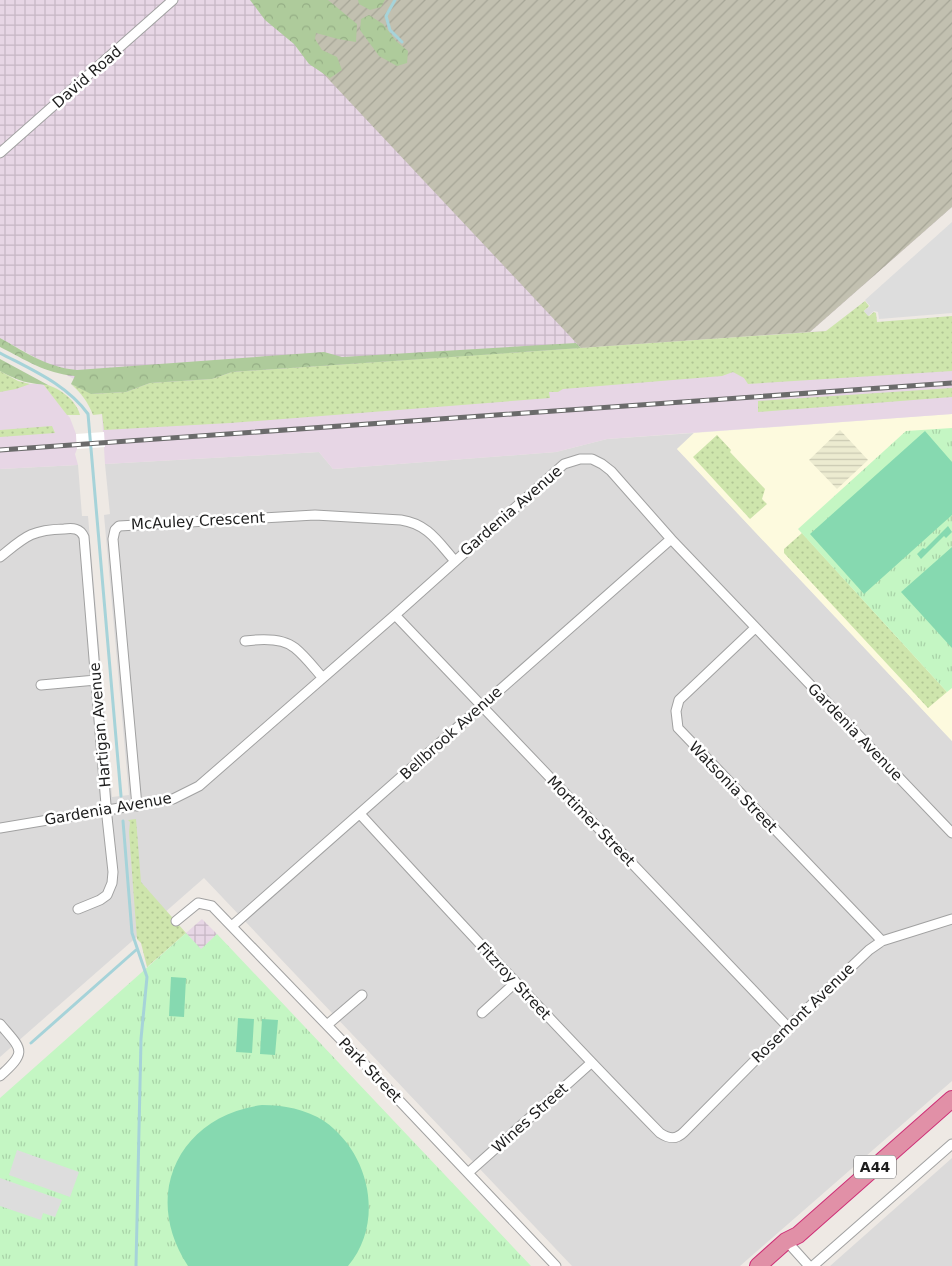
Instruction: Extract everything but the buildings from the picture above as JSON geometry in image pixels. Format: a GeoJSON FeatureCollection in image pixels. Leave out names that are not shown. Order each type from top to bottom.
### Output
{"type":"FeatureCollection","features":[{"type":"Feature","properties":{"kind":"highway","name":"A44"},"geometry":{"type":"LineString","coordinates":[[768,1266],[952,1099]]}},
{"type":"Feature","properties":{"kind":"highway","name":"A44"},"geometry":{"type":"LineString","coordinates":[[758,1266],[786,1241],[794,1241]]}},
{"type":"Feature","properties":{"kind":"street","name":"David Road"},"geometry":{"type":"LineString","coordinates":[[0,153],[173,0]]}},
{"type":"Feature","properties":{"kind":"street","name":"Gardenia Avenue"},"geometry":{"type":"LineString","coordinates":[[0,828],[173,799],[199,786],[322,677],[396,615],[564,464],[580,458],[597,461],[611,471],[670,539],[952,833]]}},
{"type":"Feature","properties":{"kind":"street","name":"McAuley Crescent"},"geometry":{"type":"LineString","coordinates":[[137,806],[113,539],[115,530],[119,526],[315,514],[401,520],[414,522],[424,527],[455,561]]}},
{"type":"Feature","properties":{"kind":"street","name":"Hartigan Avenue"},"geometry":{"type":"LineString","coordinates":[[0,557],[24,538],[41,530],[73,528],[80,531],[85,540],[106,810],[113,872],[112,883],[104,897],[78,909]]}},
{"type":"Feature","properties":{"kind":"street","name":"Bellbrook Avenue"},"geometry":{"type":"LineString","coordinates":[[232,926],[670,539]]}},
{"type":"Feature","properties":{"kind":"street","name":"Mortimer Street"},"geometry":{"type":"LineString","coordinates":[[396,615],[788,1027]]}},
{"type":"Feature","properties":{"kind":"street","name":"Watsonia Street"},"geometry":{"type":"LineString","coordinates":[[755,628],[680,700],[676,711],[678,728],[882,941]]}},
{"type":"Feature","properties":{"kind":"street"},"geometry":{"type":"LineString","coordinates":[[245,641],[261,639],[287,643],[296,648],[322,677]]}},
{"type":"Feature","properties":{"kind":"street"},"geometry":{"type":"LineString","coordinates":[[41,685],[96,680]]}},
{"type":"Feature","properties":{"kind":"street","name":"Fitzroy Street"},"geometry":{"type":"LineString","coordinates":[[360,814],[591,1063],[660,1133],[674,1138]]}},
{"type":"Feature","properties":{"kind":"street","name":"Park Street"},"geometry":{"type":"LineString","coordinates":[[176,920],[192,906],[202,903],[212,906],[556,1266]]}},
{"type":"Feature","properties":{"kind":"street","name":"Rosemont Avenue"},"geometry":{"type":"LineString","coordinates":[[674,1138],[684,1132],[788,1027],[869,950],[882,941],[952,919]]}},
{"type":"Feature","properties":{"kind":"street"},"geometry":{"type":"LineString","coordinates":[[482,1013],[515,983]]}},
{"type":"Feature","properties":{"kind":"street"},"geometry":{"type":"LineString","coordinates":[[327,1026],[362,995]]}},
{"type":"Feature","properties":{"kind":"street"},"geometry":{"type":"LineString","coordinates":[[0,1024],[19,1047],[20,1052],[15,1063],[0,1076]]}},
{"type":"Feature","properties":{"kind":"street","name":"Wines Street"},"geometry":{"type":"LineString","coordinates":[[468,1173],[591,1063]]}},
{"type":"Feature","properties":{"kind":"street"},"geometry":{"type":"LineString","coordinates":[[794,1241],[811,1266],[952,1144]]}},
{"type":"Feature","properties":{"kind":"shaded area"},"geometry":{"type":"Polygon","coordinates":[[[0,0],[952,0],[952,207],[810,332],[81,383],[0,338],[0,0]]]}},
{"type":"Feature","properties":{"kind":"shaded area"},"geometry":{"type":"Polygon","coordinates":[[[254,0],[952,0],[952,207],[810,332],[581,348],[254,0]]]}},
{"type":"Feature","properties":{"kind":"shaded area"},"geometry":{"type":"Polygon","coordinates":[[[952,222],[952,313],[879,319],[878,312],[874,311],[868,316],[864,311],[870,306],[865,300],[952,222]]]}},
{"type":"Feature","properties":{"kind":"shaded area"},"geometry":{"type":"Polygon","coordinates":[[[952,322],[952,414],[607,439],[556,452],[333,469],[319,452],[105,464],[101,400],[71,384],[952,322]]]}},
{"type":"Feature","properties":{"kind":"shaded area"},"geometry":{"type":"Polygon","coordinates":[[[19,384],[43,384],[70,418],[76,434],[77,449],[75,454],[78,465],[0,469],[0,388],[19,384]]]}},
{"type":"Feature","properties":{"kind":"shaded area"},"geometry":{"type":"Polygon","coordinates":[[[952,414],[952,741],[677,449],[694,433],[952,414]]]}},
{"type":"Feature","properties":{"kind":"shaded area"},"geometry":{"type":"Polygon","coordinates":[[[694,433],[677,449],[952,741],[952,1081],[740,1266],[572,1266],[204,878],[0,1057],[0,469],[78,465],[82,516],[88,516],[112,797],[129,795],[104,515],[110,514],[105,464],[319,452],[333,469],[556,452],[607,439],[694,433]]]}},
{"type":"Feature","properties":{"kind":"shaded area"},"geometry":{"type":"Polygon","coordinates":[[[202,919],[217,934],[201,950],[186,933],[202,919]]]}},
{"type":"Feature","properties":{"kind":"shaded area"},"geometry":{"type":"Polygon","coordinates":[[[17,1150],[79,1172],[70,1197],[9,1175],[17,1150]]]}},
{"type":"Feature","properties":{"kind":"shaded area"},"geometry":{"type":"Polygon","coordinates":[[[952,1158],[952,1266],[830,1266],[952,1158]]]}},
{"type":"Feature","properties":{"kind":"shaded area"},"geometry":{"type":"Polygon","coordinates":[[[0,1178],[62,1200],[55,1217],[43,1213],[41,1220],[0,1206],[0,1178]]]}},
{"type":"Feature","properties":{"kind":"green space"},"geometry":{"type":"Polygon","coordinates":[[[250,0],[328,0],[357,24],[356,42],[316,33],[315,39],[322,50],[337,57],[342,70],[330,78],[309,64],[294,44],[265,20],[250,0]]]}},
{"type":"Feature","properties":{"kind":"green space"},"geometry":{"type":"Polygon","coordinates":[[[358,0],[385,0],[381,7],[370,10],[359,4],[358,0]]]}},
{"type":"Feature","properties":{"kind":"green space"},"geometry":{"type":"Polygon","coordinates":[[[369,15],[383,24],[396,41],[408,51],[407,63],[397,66],[379,56],[360,30],[361,19],[369,15]]]}},
{"type":"Feature","properties":{"kind":"green space"},"geometry":{"type":"Polygon","coordinates":[[[865,301],[869,306],[864,311],[869,316],[874,312],[876,313],[877,322],[952,316],[952,371],[748,384],[744,378],[733,372],[722,376],[563,389],[558,392],[549,392],[550,398],[230,423],[104,430],[102,414],[93,415],[84,398],[71,384],[92,394],[126,392],[150,383],[212,379],[232,372],[826,331],[865,301]]]}},
{"type":"Feature","properties":{"kind":"green space"},"geometry":{"type":"Polygon","coordinates":[[[0,338],[46,363],[77,370],[324,352],[342,357],[576,343],[581,348],[232,372],[212,379],[150,383],[126,392],[91,394],[71,384],[75,376],[45,369],[0,347],[0,338]]]}},
{"type":"Feature","properties":{"kind":"green space"},"geometry":{"type":"Polygon","coordinates":[[[0,359],[48,385],[34,384],[13,378],[0,371],[0,359]]]}},
{"type":"Feature","properties":{"kind":"green space"},"geometry":{"type":"Polygon","coordinates":[[[0,371],[18,381],[30,384],[0,392],[0,371]]]}},
{"type":"Feature","properties":{"kind":"green space"},"geometry":{"type":"Polygon","coordinates":[[[43,384],[49,385],[66,395],[75,405],[80,415],[67,415],[43,384]]]}},
{"type":"Feature","properties":{"kind":"green space"},"geometry":{"type":"Polygon","coordinates":[[[952,388],[952,397],[758,412],[758,401],[952,388]]]}},
{"type":"Feature","properties":{"kind":"green space"},"geometry":{"type":"Polygon","coordinates":[[[52,426],[55,433],[0,437],[0,430],[52,426]]]}},
{"type":"Feature","properties":{"kind":"green space"},"geometry":{"type":"Polygon","coordinates":[[[952,428],[952,688],[947,692],[798,529],[906,431],[952,428]]]}},
{"type":"Feature","properties":{"kind":"green space"},"geometry":{"type":"Polygon","coordinates":[[[840,430],[868,460],[837,489],[809,460],[840,430]]]}},
{"type":"Feature","properties":{"kind":"green space"},"geometry":{"type":"Polygon","coordinates":[[[925,431],[952,462],[952,515],[864,594],[810,534],[925,431]]]}},
{"type":"Feature","properties":{"kind":"green space"},"geometry":{"type":"Polygon","coordinates":[[[717,435],[731,450],[730,452],[765,489],[762,499],[767,504],[750,519],[693,457],[717,435]]]}},
{"type":"Feature","properties":{"kind":"green space"},"geometry":{"type":"Polygon","coordinates":[[[948,526],[952,532],[946,538],[944,536],[921,559],[917,554],[923,548],[925,549],[948,526]]]}},
{"type":"Feature","properties":{"kind":"green space"},"geometry":{"type":"Polygon","coordinates":[[[802,533],[947,692],[928,708],[784,553],[784,549],[802,533]]]}},
{"type":"Feature","properties":{"kind":"green space"},"geometry":{"type":"Polygon","coordinates":[[[952,547],[952,648],[901,592],[952,547]]]}},
{"type":"Feature","properties":{"kind":"green space"},"geometry":{"type":"Polygon","coordinates":[[[136,819],[141,882],[186,933],[147,967],[141,943],[137,939],[129,832],[130,822],[128,820],[136,819]]]}},
{"type":"Feature","properties":{"kind":"green space"},"geometry":{"type":"Polygon","coordinates":[[[186,933],[201,949],[217,934],[531,1266],[0,1266],[0,1098],[186,933]]]}},
{"type":"Feature","properties":{"kind":"green space"},"geometry":{"type":"Polygon","coordinates":[[[171,977],[186,978],[184,1017],[169,1016],[171,977]]]}},
{"type":"Feature","properties":{"kind":"green space"},"geometry":{"type":"Polygon","coordinates":[[[238,1018],[254,1019],[252,1053],[236,1052],[238,1018]]]}},
{"type":"Feature","properties":{"kind":"green space"},"geometry":{"type":"Polygon","coordinates":[[[262,1019],[278,1020],[275,1055],[260,1054],[262,1019]]]}},
{"type":"Feature","properties":{"kind":"green space"},"geometry":{"type":"Polygon","coordinates":[[[262,1105],[294,1108],[324,1121],[340,1135],[362,1169],[369,1209],[366,1229],[359,1248],[348,1266],[188,1266],[174,1239],[168,1212],[169,1187],[176,1163],[190,1142],[209,1125],[233,1112],[262,1105]]]}},
{"type":"Feature","properties":{"kind":"pier"},"geometry":{"type":"Polygon","coordinates":[[[104,432],[105,447],[77,449],[76,434],[104,432]]]}},
{"type":"Feature","properties":{"kind":"waterway"},"geometry":{"type":"LineString","coordinates":[[395,0],[386,16],[390,30],[402,42]]}},
{"type":"Feature","properties":{"kind":"waterway"},"geometry":{"type":"LineString","coordinates":[[0,353],[59,386],[79,403],[88,414],[121,796]]}},
{"type":"Feature","properties":{"kind":"waterway"},"geometry":{"type":"LineString","coordinates":[[123,821],[132,933],[147,977],[141,1039],[136,1266]]}},
{"type":"Feature","properties":{"kind":"waterway"},"geometry":{"type":"LineString","coordinates":[[31,1043],[136,950]]}},
{"type":"Feature","properties":{"kind":"railway"},"geometry":{"type":"LineString","coordinates":[[0,450],[952,383]]}}]}
